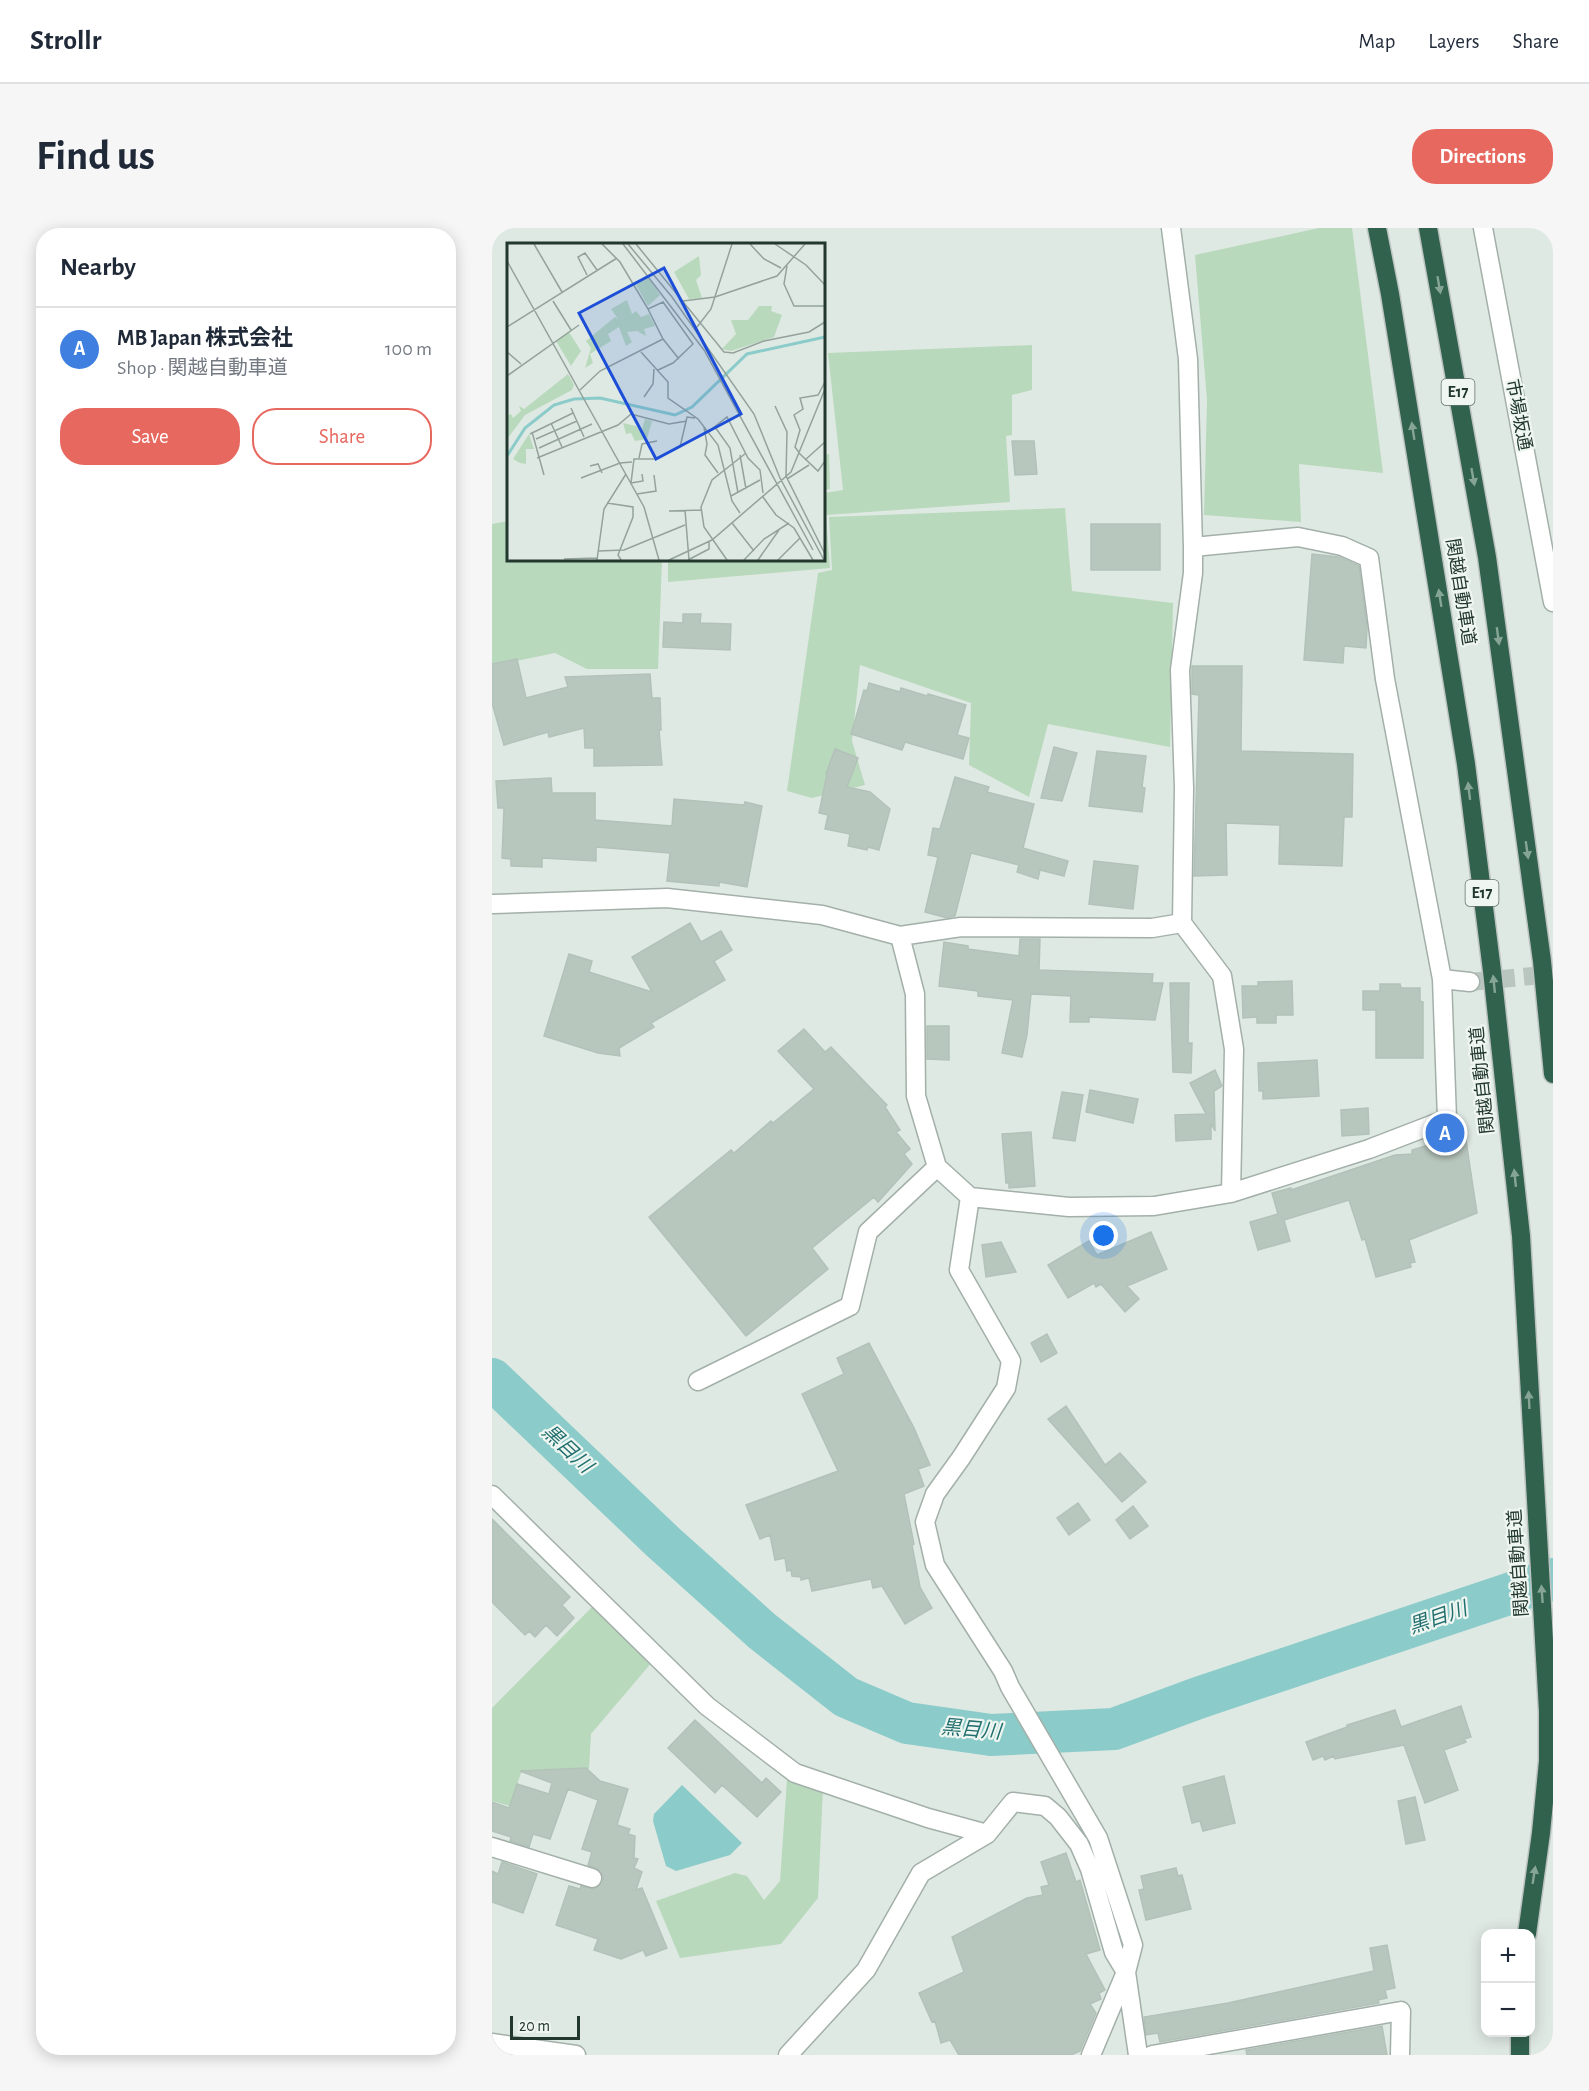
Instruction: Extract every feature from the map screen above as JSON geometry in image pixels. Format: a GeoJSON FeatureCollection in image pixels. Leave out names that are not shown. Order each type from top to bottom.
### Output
{"type":"FeatureCollection","features":[{"type":"Feature","properties":{"kind":"highway","name":"関越自動車道"},"geometry":{"type":"LineString","coordinates":[[1377,228],[1392,306],[1466,764],[1492,971],[1521,1236],[1546,1653],[1548,1761],[1528,1929]]}},
{"type":"Feature","properties":{"kind":"highway","name":"関越自動車道"},"geometry":{"type":"LineString","coordinates":[[1428,228],[1487,557],[1542,961],[1553,1074]]}},
{"type":"Feature","properties":{"kind":"highway"},"geometry":{"type":"LineString","coordinates":[[1520,2037],[1520,2055]]}},
{"type":"Feature","properties":{"kind":"street"},"geometry":{"type":"LineString","coordinates":[[1171,228],[1188,359],[1193,547],[1193,573],[1180,670],[1184,788],[1182,923],[1222,976],[1234,1049],[1231,1193]]}},
{"type":"Feature","properties":{"kind":"street","name":"市場坂通"},"geometry":{"type":"LineString","coordinates":[[1483,228],[1553,602]]}},
{"type":"Feature","properties":{"kind":"street"},"geometry":{"type":"LineString","coordinates":[[900,936],[915,994],[916,1096],[937,1167],[970,1197],[1069,1208],[1154,1206],[1231,1193],[1369,1149],[1447,1119],[1442,979],[1385,680],[1369,558],[1342,546],[1298,537],[1193,547]]}},
{"type":"Feature","properties":{"kind":"street"},"geometry":{"type":"LineString","coordinates":[[492,904],[667,898],[822,915],[900,936],[961,927],[1152,928],[1182,923]]}},
{"type":"Feature","properties":{"kind":"street"},"geometry":{"type":"LineString","coordinates":[[1442,979],[1470,982]]}},
{"type":"Feature","properties":{"kind":"street"},"geometry":{"type":"LineString","coordinates":[[698,1381],[850,1306],[868,1232],[937,1167]]}},
{"type":"Feature","properties":{"kind":"street"},"geometry":{"type":"LineString","coordinates":[[970,1197],[959,1269],[1011,1360],[1006,1388],[962,1458],[935,1494],[924,1522],[935,1565],[1003,1671],[1010,1688],[1098,1838],[1133,1945],[1126,1972],[1091,2055]]}},
{"type":"Feature","properties":{"kind":"street"},"geometry":{"type":"LineString","coordinates":[[492,1495],[707,1706],[795,1773],[928,1818],[987,1834]]}},
{"type":"Feature","properties":{"kind":"street"},"geometry":{"type":"LineString","coordinates":[[788,2055],[866,1970],[921,1873],[987,1834],[1013,1802],[1045,1806],[1058,1817],[1079,1844],[1090,1869],[1114,1952],[1126,1972],[1138,2055]]}},
{"type":"Feature","properties":{"kind":"street"},"geometry":{"type":"LineString","coordinates":[[492,1847],[592,1878]]}},
{"type":"Feature","properties":{"kind":"street"},"geometry":{"type":"LineString","coordinates":[[1152,2055],[1236,2048],[1401,2011],[1400,2055]]}},
{"type":"Feature","properties":{"kind":"street"},"geometry":{"type":"LineString","coordinates":[[492,2043],[576,2055]]}},
{"type":"Feature","properties":{"kind":"green space"},"geometry":{"type":"Polygon","coordinates":[[[1319,228],[1352,228],[1383,473],[1299,464],[1301,522],[1204,515],[1207,400],[1195,255],[1319,228]]]}},
{"type":"Feature","properties":{"kind":"green space"},"geometry":{"type":"Polygon","coordinates":[[[1032,345],[1032,390],[1012,395],[1012,435],[1006,436],[1010,502],[826,515],[830,568],[668,582],[668,561],[825,561],[825,493],[843,490],[828,353],[1032,345]]]}},
{"type":"Feature","properties":{"kind":"green space"},"geometry":{"type":"Polygon","coordinates":[[[829,454],[830,489],[825,490],[825,455],[829,454]]]}},
{"type":"Feature","properties":{"kind":"green space"},"geometry":{"type":"Polygon","coordinates":[[[1065,508],[1072,591],[1173,603],[1170,747],[1048,724],[1029,797],[969,765],[971,703],[860,665],[852,741],[865,785],[812,798],[787,791],[818,573],[832,570],[829,517],[1065,508]]]}},
{"type":"Feature","properties":{"kind":"green space"},"geometry":{"type":"Polygon","coordinates":[[[507,521],[507,561],[662,561],[658,669],[587,669],[555,653],[492,666],[492,524],[507,521]]]}},
{"type":"Feature","properties":{"kind":"green space"},"geometry":{"type":"Polygon","coordinates":[[[594,1605],[653,1661],[591,1734],[589,1769],[521,1773],[510,1806],[492,1801],[492,1708],[594,1605]]]}},
{"type":"Feature","properties":{"kind":"green space"},"geometry":{"type":"Polygon","coordinates":[[[787,1779],[823,1788],[818,1898],[781,1944],[680,1958],[656,1901],[735,1873],[747,1876],[764,1900],[780,1881],[787,1779]]]}},
{"type":"Feature","properties":{"kind":"water"},"geometry":{"type":"Polygon","coordinates":[[[682,1785],[742,1843],[730,1855],[676,1871],[666,1866],[653,1821],[654,1814],[682,1785]]]}},
{"type":"Feature","properties":{"kind":"building"},"geometry":{"type":"Polygon","coordinates":[[[1012,441],[1034,441],[1037,474],[1015,475],[1012,441]]]}},
{"type":"Feature","properties":{"kind":"building"},"geometry":{"type":"Polygon","coordinates":[[[1091,524],[1160,524],[1160,570],[1091,570],[1091,524]]]}},
{"type":"Feature","properties":{"kind":"building"},"geometry":{"type":"Polygon","coordinates":[[[1312,554],[1339,557],[1359,566],[1367,628],[1366,648],[1344,646],[1343,663],[1304,660],[1312,554]]]}},
{"type":"Feature","properties":{"kind":"building"},"geometry":{"type":"Polygon","coordinates":[[[683,614],[701,614],[700,623],[731,624],[730,650],[663,647],[664,622],[683,623],[683,614]]]}},
{"type":"Feature","properties":{"kind":"building"},"geometry":{"type":"Polygon","coordinates":[[[517,659],[526,698],[568,687],[565,677],[650,674],[652,698],[660,698],[661,730],[659,730],[662,765],[594,766],[594,748],[585,748],[584,728],[549,737],[548,732],[504,745],[492,703],[492,664],[517,659]]]}},
{"type":"Feature","properties":{"kind":"building"},"geometry":{"type":"Polygon","coordinates":[[[1192,666],[1242,666],[1241,751],[1353,754],[1352,817],[1344,817],[1342,866],[1279,864],[1280,825],[1226,823],[1227,875],[1194,876],[1199,695],[1192,694],[1192,666]]]}},
{"type":"Feature","properties":{"kind":"building"},"geometry":{"type":"Polygon","coordinates":[[[869,683],[900,692],[901,688],[927,696],[928,694],[966,705],[957,735],[969,738],[963,759],[905,742],[902,750],[851,734],[864,690],[867,691],[869,683]]]}},
{"type":"Feature","properties":{"kind":"building"},"geometry":{"type":"Polygon","coordinates":[[[1054,747],[1077,753],[1062,801],[1041,798],[1054,747]]]}},
{"type":"Feature","properties":{"kind":"building"},"geometry":{"type":"Polygon","coordinates":[[[835,749],[858,758],[847,787],[870,792],[890,809],[879,850],[848,846],[850,834],[825,829],[828,815],[819,813],[826,774],[835,749]]]}},
{"type":"Feature","properties":{"kind":"building"},"geometry":{"type":"Polygon","coordinates":[[[1097,751],[1146,756],[1142,812],[1089,806],[1097,751]]]}},
{"type":"Feature","properties":{"kind":"building"},"geometry":{"type":"Polygon","coordinates":[[[955,777],[989,787],[987,792],[1034,804],[1023,848],[1068,861],[1064,876],[1040,870],[1038,879],[1017,872],[1019,865],[971,853],[955,916],[947,918],[925,912],[938,857],[928,855],[933,828],[940,829],[955,777]]]}},
{"type":"Feature","properties":{"kind":"building"},"geometry":{"type":"Polygon","coordinates":[[[551,778],[552,793],[595,793],[595,820],[672,826],[674,799],[744,805],[745,802],[762,806],[747,887],[719,882],[719,886],[667,881],[670,853],[596,847],[596,861],[542,858],[542,867],[511,866],[511,859],[502,858],[504,808],[498,808],[496,781],[551,778]]]}},
{"type":"Feature","properties":{"kind":"building"},"geometry":{"type":"Polygon","coordinates":[[[1094,861],[1138,866],[1133,909],[1089,904],[1094,861]]]}},
{"type":"Feature","properties":{"kind":"building"},"geometry":{"type":"Polygon","coordinates":[[[690,923],[701,942],[721,931],[732,950],[714,961],[725,980],[651,1023],[654,1027],[619,1048],[620,1056],[598,1053],[544,1036],[569,954],[592,961],[589,972],[652,992],[632,957],[690,923]]]}},
{"type":"Feature","properties":{"kind":"building"},"geometry":{"type":"Polygon","coordinates":[[[1020,939],[1040,939],[1039,970],[1153,974],[1152,983],[1163,983],[1155,1020],[1089,1017],[1089,1022],[1070,1022],[1071,996],[1031,994],[1027,1035],[1022,1057],[1002,1053],[1013,1000],[978,996],[978,991],[939,986],[944,942],[968,946],[968,949],[1019,956],[1020,939]]]}},
{"type":"Feature","properties":{"kind":"building"},"geometry":{"type":"Polygon","coordinates":[[[1292,981],[1293,1015],[1276,1015],[1276,1023],[1257,1023],[1257,1017],[1243,1018],[1242,986],[1258,986],[1258,982],[1292,981]]]}},
{"type":"Feature","properties":{"kind":"building"},"geometry":{"type":"Polygon","coordinates":[[[1170,983],[1189,983],[1188,1043],[1192,1043],[1191,1073],[1173,1072],[1170,983]]]}},
{"type":"Feature","properties":{"kind":"building"},"geometry":{"type":"Polygon","coordinates":[[[1380,984],[1400,984],[1401,988],[1420,988],[1420,1001],[1423,1002],[1423,1058],[1376,1058],[1376,1010],[1363,1010],[1363,991],[1380,991],[1380,984]]]}},
{"type":"Feature","properties":{"kind":"building"},"geometry":{"type":"Polygon","coordinates":[[[927,1026],[949,1026],[949,1060],[927,1059],[927,1026]]]}},
{"type":"Feature","properties":{"kind":"building"},"geometry":{"type":"Polygon","coordinates":[[[804,1029],[825,1052],[831,1047],[887,1105],[885,1107],[900,1130],[896,1132],[910,1149],[904,1154],[912,1164],[878,1202],[874,1197],[812,1248],[828,1269],[746,1336],[649,1217],[731,1150],[734,1153],[771,1121],[773,1123],[814,1089],[778,1051],[804,1029]]]}},
{"type":"Feature","properties":{"kind":"building"},"geometry":{"type":"Polygon","coordinates":[[[1317,1060],[1319,1096],[1263,1099],[1263,1091],[1259,1091],[1258,1063],[1317,1060]]]}},
{"type":"Feature","properties":{"kind":"building"},"geometry":{"type":"Polygon","coordinates":[[[1215,1070],[1222,1086],[1214,1091],[1215,1131],[1211,1123],[1211,1139],[1176,1141],[1175,1115],[1206,1114],[1190,1083],[1215,1070]]]}},
{"type":"Feature","properties":{"kind":"building"},"geometry":{"type":"Polygon","coordinates":[[[1090,1090],[1138,1099],[1133,1123],[1086,1112],[1090,1090]]]}},
{"type":"Feature","properties":{"kind":"building"},"geometry":{"type":"Polygon","coordinates":[[[1062,1092],[1083,1095],[1075,1141],[1053,1138],[1062,1092]]]}},
{"type":"Feature","properties":{"kind":"building"},"geometry":{"type":"Polygon","coordinates":[[[1368,1108],[1369,1134],[1342,1136],[1341,1110],[1368,1108]]]}},
{"type":"Feature","properties":{"kind":"building"},"geometry":{"type":"Polygon","coordinates":[[[1031,1132],[1035,1186],[1009,1188],[1009,1183],[1006,1183],[1002,1134],[1031,1132]]]}},
{"type":"Feature","properties":{"kind":"building"},"geometry":{"type":"Polygon","coordinates":[[[1465,1134],[1477,1213],[1409,1240],[1415,1262],[1410,1263],[1411,1267],[1376,1277],[1365,1239],[1362,1240],[1349,1200],[1284,1220],[1290,1241],[1258,1250],[1250,1222],[1278,1214],[1272,1193],[1291,1188],[1291,1190],[1395,1155],[1412,1154],[1412,1150],[1465,1134]]]}},
{"type":"Feature","properties":{"kind":"building"},"geometry":{"type":"Polygon","coordinates":[[[1151,1232],[1167,1269],[1127,1286],[1139,1299],[1125,1312],[1101,1284],[1096,1287],[1094,1283],[1068,1298],[1048,1265],[1089,1241],[1097,1255],[1151,1232]]]}},
{"type":"Feature","properties":{"kind":"building"},"geometry":{"type":"Polygon","coordinates":[[[1001,1242],[1016,1272],[986,1277],[982,1245],[1001,1242]]]}},
{"type":"Feature","properties":{"kind":"building"},"geometry":{"type":"Polygon","coordinates":[[[1047,1334],[1057,1353],[1041,1362],[1031,1343],[1047,1334]]]}},
{"type":"Feature","properties":{"kind":"building"},"geometry":{"type":"Polygon","coordinates":[[[869,1343],[914,1428],[930,1465],[918,1469],[924,1486],[904,1494],[920,1587],[932,1608],[905,1624],[882,1586],[873,1588],[871,1579],[812,1591],[809,1578],[801,1580],[801,1577],[792,1576],[791,1570],[787,1571],[785,1558],[775,1560],[770,1535],[760,1539],[746,1505],[838,1471],[802,1394],[844,1374],[837,1358],[869,1343]]]}},
{"type":"Feature","properties":{"kind":"building"},"geometry":{"type":"Polygon","coordinates":[[[1066,1406],[1105,1465],[1120,1453],[1146,1482],[1122,1502],[1048,1419],[1066,1406]]]}},
{"type":"Feature","properties":{"kind":"building"},"geometry":{"type":"Polygon","coordinates":[[[1078,1503],[1090,1520],[1069,1535],[1057,1518],[1078,1503]]]}},
{"type":"Feature","properties":{"kind":"building"},"geometry":{"type":"Polygon","coordinates":[[[1133,1506],[1148,1526],[1130,1539],[1116,1520],[1133,1506]]]}},
{"type":"Feature","properties":{"kind":"building"},"geometry":{"type":"Polygon","coordinates":[[[492,1519],[570,1597],[562,1605],[574,1618],[557,1636],[546,1625],[535,1637],[529,1631],[525,1635],[492,1602],[492,1519]]]}},
{"type":"Feature","properties":{"kind":"building"},"geometry":{"type":"Polygon","coordinates":[[[1461,1706],[1471,1737],[1464,1739],[1466,1742],[1444,1750],[1458,1790],[1425,1803],[1404,1745],[1335,1759],[1334,1756],[1325,1760],[1323,1756],[1313,1760],[1306,1742],[1347,1727],[1347,1725],[1395,1710],[1401,1727],[1461,1706]]]}},
{"type":"Feature","properties":{"kind":"building"},"geometry":{"type":"Polygon","coordinates":[[[695,1720],[762,1783],[766,1778],[781,1792],[757,1817],[722,1785],[715,1793],[668,1748],[695,1720]]]}},
{"type":"Feature","properties":{"kind":"building"},"geometry":{"type":"Polygon","coordinates":[[[586,1768],[600,1781],[628,1789],[617,1825],[630,1829],[628,1834],[635,1836],[634,1858],[638,1859],[634,1868],[642,1872],[636,1890],[642,1888],[667,1948],[646,1956],[643,1950],[621,1959],[594,1950],[598,1939],[556,1925],[569,1886],[594,1889],[603,1882],[601,1871],[588,1865],[592,1852],[582,1849],[598,1800],[568,1789],[550,1839],[533,1834],[529,1847],[510,1841],[511,1837],[492,1831],[492,1802],[509,1808],[517,1784],[549,1794],[552,1783],[520,1771],[586,1768]]]}},
{"type":"Feature","properties":{"kind":"building"},"geometry":{"type":"Polygon","coordinates":[[[1224,1776],[1235,1823],[1203,1831],[1200,1821],[1192,1823],[1183,1787],[1224,1776]]]}},
{"type":"Feature","properties":{"kind":"building"},"geometry":{"type":"Polygon","coordinates":[[[1415,1797],[1425,1840],[1406,1844],[1398,1801],[1415,1797]]]}},
{"type":"Feature","properties":{"kind":"building"},"geometry":{"type":"Polygon","coordinates":[[[1066,1853],[1076,1882],[1080,1880],[1100,1950],[1086,1954],[1105,1990],[1099,1993],[1101,1999],[1090,2004],[1096,2013],[1080,2051],[1071,2055],[959,2055],[950,2040],[941,2043],[935,2021],[932,2022],[919,1993],[964,1972],[952,1937],[1027,1898],[1043,1895],[1041,1887],[1049,1885],[1041,1862],[1066,1853]]]}},
{"type":"Feature","properties":{"kind":"building"},"geometry":{"type":"Polygon","coordinates":[[[502,1862],[537,1874],[523,1913],[492,1902],[492,1871],[498,1874],[502,1862]]]}},
{"type":"Feature","properties":{"kind":"building"},"geometry":{"type":"Polygon","coordinates":[[[1176,1868],[1178,1876],[1182,1875],[1191,1909],[1146,1920],[1139,1890],[1144,1889],[1141,1876],[1176,1868]]]}},
{"type":"Feature","properties":{"kind":"building"},"geometry":{"type":"Polygon","coordinates":[[[1387,1945],[1395,1988],[1385,1990],[1387,1998],[1378,2000],[1379,2003],[1160,2042],[1158,2033],[1146,2035],[1144,2017],[1228,2003],[1374,1971],[1370,1948],[1387,1945]]]}},
{"type":"Feature","properties":{"kind":"building"},"geometry":{"type":"Polygon","coordinates":[[[1382,2026],[1387,2055],[1247,2055],[1246,2050],[1382,2026]]]}},
{"type":"Feature","properties":{"kind":"waterway","name":"黒目川"},"geometry":{"type":"LineString","coordinates":[[492,1379],[663,1542],[762,1631],[846,1697],[907,1723],[991,1735],[1114,1729],[1198,1698],[1553,1579]]}},
{"type":"Feature","properties":{"kind":"tunnel"},"geometry":{"type":"LineString","coordinates":[[1470,982],[1553,974]]}},
{"type":"Feature","properties":{"kind":"place","name":"MB Japan 株式会社"},"geometry":{"type":"Point","coordinates":[1445,1133]}}]}
